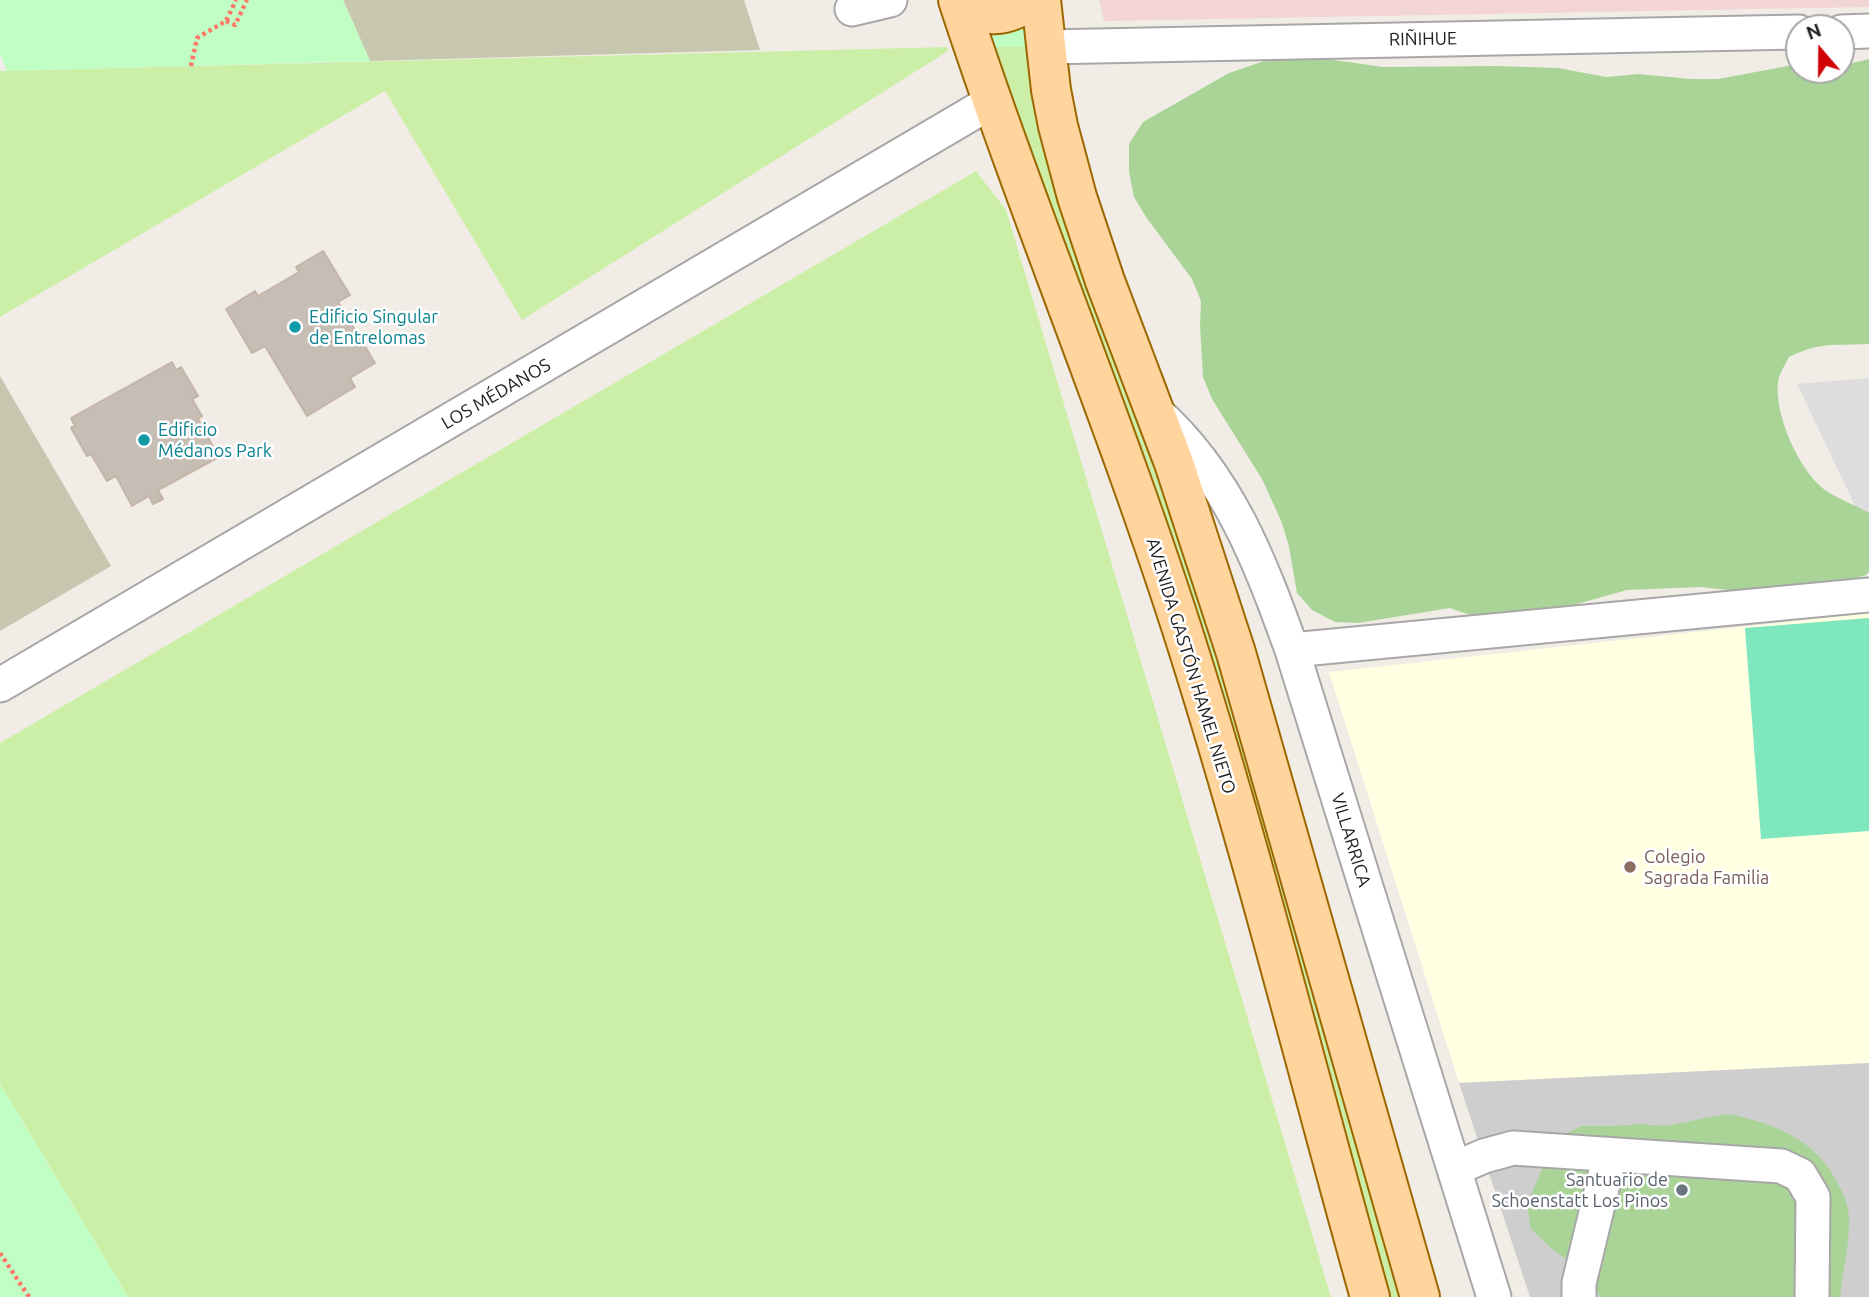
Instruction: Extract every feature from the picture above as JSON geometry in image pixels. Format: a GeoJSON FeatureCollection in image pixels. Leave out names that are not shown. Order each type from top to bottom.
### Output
{"type":"FeatureCollection","features":[{"type":"Feature","properties":{"kind":"main road"},"geometry":{"type":"LineString","coordinates":[[958,1],[980,14],[992,16],[1007,14],[1030,0]]}},
{"type":"Feature","properties":{"kind":"main road"},"geometry":{"type":"LineString","coordinates":[[1041,0],[1058,127],[1077,197],[1105,281],[1155,411],[1236,653],[1420,1297]]}},
{"type":"Feature","properties":{"kind":"main road","name":"AVENIDA GASTÓN HAMEL NIETO"},"geometry":{"type":"LineString","coordinates":[[958,1],[992,102],[1112,426],[1187,645],[1261,895],[1370,1297]]}},
{"type":"Feature","properties":{"kind":"street"},"geometry":{"type":"LineString","coordinates":[[852,9],[890,0]]}},
{"type":"Feature","properties":{"kind":"street","name":"RIÑIHUE"},"geometry":{"type":"LineString","coordinates":[[1046,47],[1785,32]]}},
{"type":"Feature","properties":{"kind":"street","name":"LOS MÉDANOS"},"geometry":{"type":"LineString","coordinates":[[0,685],[992,102]]}},
{"type":"Feature","properties":{"kind":"street","name":"VILLARRICA"},"geometry":{"type":"LineString","coordinates":[[1155,411],[1180,433],[1201,460],[1241,523],[1264,573],[1292,650],[1494,1297]]}},
{"type":"Feature","properties":{"kind":"street"},"geometry":{"type":"LineString","coordinates":[[1292,650],[1869,595]]}},
{"type":"Feature","properties":{"kind":"street"},"geometry":{"type":"LineString","coordinates":[[1454,1169],[1484,1156],[1513,1148],[1781,1166],[1800,1175],[1813,1197],[1812,1297]]}},
{"type":"Feature","properties":{"kind":"street"},"geometry":{"type":"LineString","coordinates":[[1580,1297],[1579,1283],[1610,1155]]}},
{"type":"Feature","properties":{"kind":"path"},"geometry":{"type":"LineString","coordinates":[[191,66],[197,38],[226,21],[236,0]]}},
{"type":"Feature","properties":{"kind":"path"},"geometry":{"type":"LineString","coordinates":[[226,21],[235,26],[247,0]]}},
{"type":"Feature","properties":{"kind":"path"},"geometry":{"type":"LineString","coordinates":[[0,1254],[29,1297]]}},
{"type":"Feature","properties":{"kind":"shaded area"},"geometry":{"type":"Polygon","coordinates":[[[343,0],[744,0],[760,50],[370,61],[343,0]]]}},
{"type":"Feature","properties":{"kind":"shaded area"},"geometry":{"type":"Polygon","coordinates":[[[1099,0],[1869,0],[1869,7],[1104,21],[1099,0]]]}},
{"type":"Feature","properties":{"kind":"shaded area"},"geometry":{"type":"Polygon","coordinates":[[[0,376],[111,566],[0,631],[0,376]]]}},
{"type":"Feature","properties":{"kind":"shaded area"},"geometry":{"type":"Polygon","coordinates":[[[1869,378],[1869,535],[1797,384],[1869,378]]]}},
{"type":"Feature","properties":{"kind":"shaded area","name":"Colegio Sagrada Familia"},"geometry":{"type":"Polygon","coordinates":[[[1869,613],[1869,1063],[1459,1083],[1329,672],[1869,613]]]}},
{"type":"Feature","properties":{"kind":"shaded area","name":"Santuario de Schoenstatt Los Pinos"},"geometry":{"type":"Polygon","coordinates":[[[1869,1063],[1869,1297],[1530,1297],[1459,1083],[1869,1063]]]}},
{"type":"Feature","properties":{"kind":"green space"},"geometry":{"type":"Polygon","coordinates":[[[0,0],[343,0],[370,61],[7,71],[0,54],[0,0]]]}},
{"type":"Feature","properties":{"kind":"green space"},"geometry":{"type":"Polygon","coordinates":[[[979,0],[1025,0],[1028,47],[993,47],[979,0]]]}},
{"type":"Feature","properties":{"kind":"green space"},"geometry":{"type":"Polygon","coordinates":[[[947,47],[948,51],[522,320],[385,91],[0,317],[0,71],[947,47]]]}},
{"type":"Feature","properties":{"kind":"green space"},"geometry":{"type":"Polygon","coordinates":[[[993,47],[1028,47],[1231,683],[1403,1297],[1386,1297],[993,47]]]}},
{"type":"Feature","properties":{"kind":"green space"},"geometry":{"type":"Polygon","coordinates":[[[1279,56],[1306,56],[1383,67],[1558,68],[1606,77],[1638,74],[1691,79],[1718,79],[1785,66],[1785,84],[1855,84],[1855,62],[1869,59],[1869,344],[1820,346],[1789,357],[1779,379],[1778,395],[1784,425],[1806,470],[1825,490],[1869,513],[1869,572],[1843,582],[1749,592],[1700,587],[1627,590],[1559,609],[1499,615],[1473,616],[1450,608],[1358,623],[1335,622],[1312,610],[1297,593],[1282,523],[1262,479],[1212,399],[1203,377],[1201,301],[1192,279],[1134,197],[1129,172],[1129,144],[1143,122],[1229,73],[1279,56]]]}},
{"type":"Feature","properties":{"kind":"green space"},"geometry":{"type":"Polygon","coordinates":[[[976,171],[1006,210],[1331,1297],[128,1297],[0,1084],[0,743],[976,171]]]}},
{"type":"Feature","properties":{"kind":"green space"},"geometry":{"type":"Polygon","coordinates":[[[1869,618],[1869,831],[1761,839],[1745,628],[1869,618]]]}},
{"type":"Feature","properties":{"kind":"green space"},"geometry":{"type":"Polygon","coordinates":[[[0,1084],[128,1297],[0,1297],[0,1084]]]}},
{"type":"Feature","properties":{"kind":"green space"},"geometry":{"type":"Polygon","coordinates":[[[1726,1114],[1761,1122],[1792,1136],[1819,1156],[1830,1170],[1844,1197],[1849,1216],[1840,1297],[1601,1297],[1570,1262],[1531,1229],[1527,1205],[1546,1159],[1560,1137],[1581,1126],[1665,1126],[1726,1114]]]}},
{"type":"Feature","properties":{"kind":"building","name":"Edificio Singular de Entrelomas"},"geometry":{"type":"Polygon","coordinates":[[[323,251],[350,295],[338,302],[375,363],[350,378],[355,387],[307,416],[265,346],[252,353],[226,309],[255,291],[258,296],[299,272],[296,267],[323,251]]]}},
{"type":"Feature","properties":{"kind":"building","name":"Edificio Médanos Park"},"geometry":{"type":"Polygon","coordinates":[[[172,362],[176,370],[181,367],[198,396],[192,399],[202,416],[198,419],[217,458],[158,490],[163,499],[153,504],[149,496],[132,506],[116,476],[107,481],[91,454],[87,456],[71,428],[75,426],[71,418],[172,362]]]}},
{"type":"Feature","properties":{"kind":"place","name":"Edificio Singular de Entrelomas"},"geometry":{"type":"Point","coordinates":[295,327]}},
{"type":"Feature","properties":{"kind":"place","name":"Edificio Médanos Park"},"geometry":{"type":"Point","coordinates":[144,440]}},
{"type":"Feature","properties":{"kind":"place","name":"Colegio Sagrada Familia"},"geometry":{"type":"Point","coordinates":[1630,867]}},
{"type":"Feature","properties":{"kind":"place","name":"Santuario de Schoenstatt Los Pinos"},"geometry":{"type":"Point","coordinates":[1682,1190]}}]}
